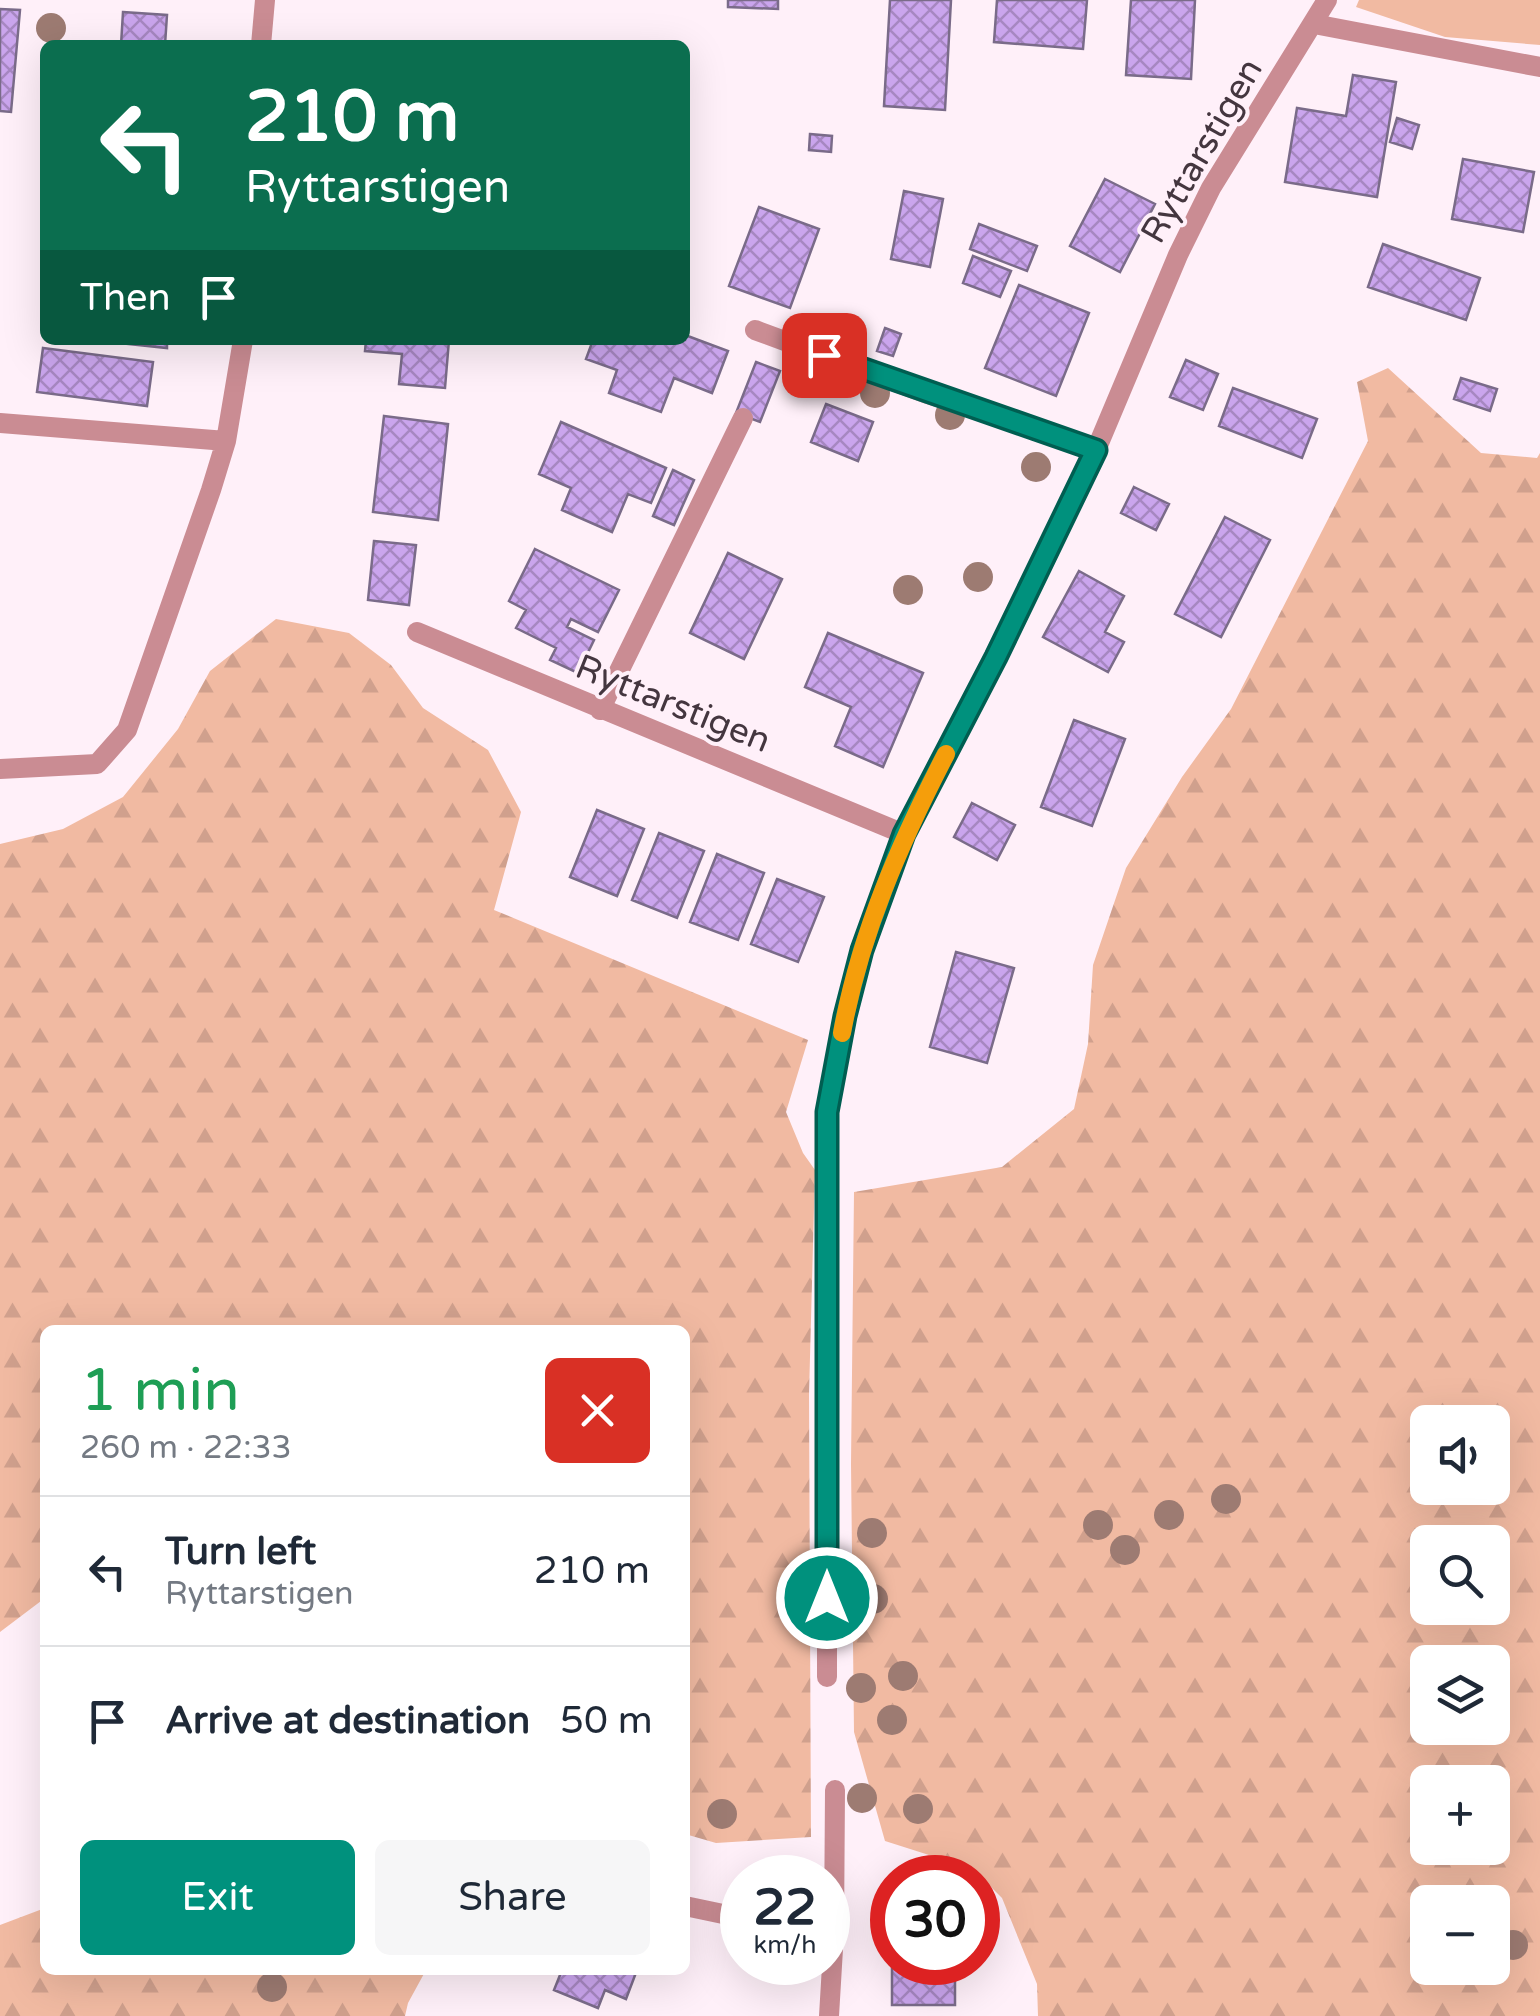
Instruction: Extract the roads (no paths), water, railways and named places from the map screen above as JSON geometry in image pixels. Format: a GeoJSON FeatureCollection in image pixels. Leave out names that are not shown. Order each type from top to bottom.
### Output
{"type":"FeatureCollection","features":[{"type":"Feature","properties":{"kind":"street"},"geometry":{"type":"LineString","coordinates":[[262,40],[265,0]]}},
{"type":"Feature","properties":{"kind":"street","name":"Ryttarstigen"},"geometry":{"type":"LineString","coordinates":[[827,1677],[827,1112],[862,950],[904,834],[996,657],[1096,450],[1153,311],[1211,188],[1328,0]]}},
{"type":"Feature","properties":{"kind":"street"},"geometry":{"type":"LineString","coordinates":[[1314,24],[1540,67]]}},
{"type":"Feature","properties":{"kind":"street"},"geometry":{"type":"LineString","coordinates":[[755,330],[1096,450]]}},
{"type":"Feature","properties":{"kind":"street"},"geometry":{"type":"LineString","coordinates":[[0,769],[97,764],[127,730],[226,441],[243,345]]}},
{"type":"Feature","properties":{"kind":"street"},"geometry":{"type":"LineString","coordinates":[[600,710],[742,418]]}},
{"type":"Feature","properties":{"kind":"street"},"geometry":{"type":"LineString","coordinates":[[0,423],[226,441]]}},
{"type":"Feature","properties":{"kind":"street","name":"Ryttarstigen"},"geometry":{"type":"LineString","coordinates":[[418,632],[904,834]]}},
{"type":"Feature","properties":{"kind":"street"},"geometry":{"type":"LineString","coordinates":[[833,1855],[835,1790]]}},
{"type":"Feature","properties":{"kind":"street"},"geometry":{"type":"LineString","coordinates":[[690,1907],[720,1913]]}},
{"type":"Feature","properties":{"kind":"street"},"geometry":{"type":"LineString","coordinates":[[829,2016],[830,1985]]}}]}
